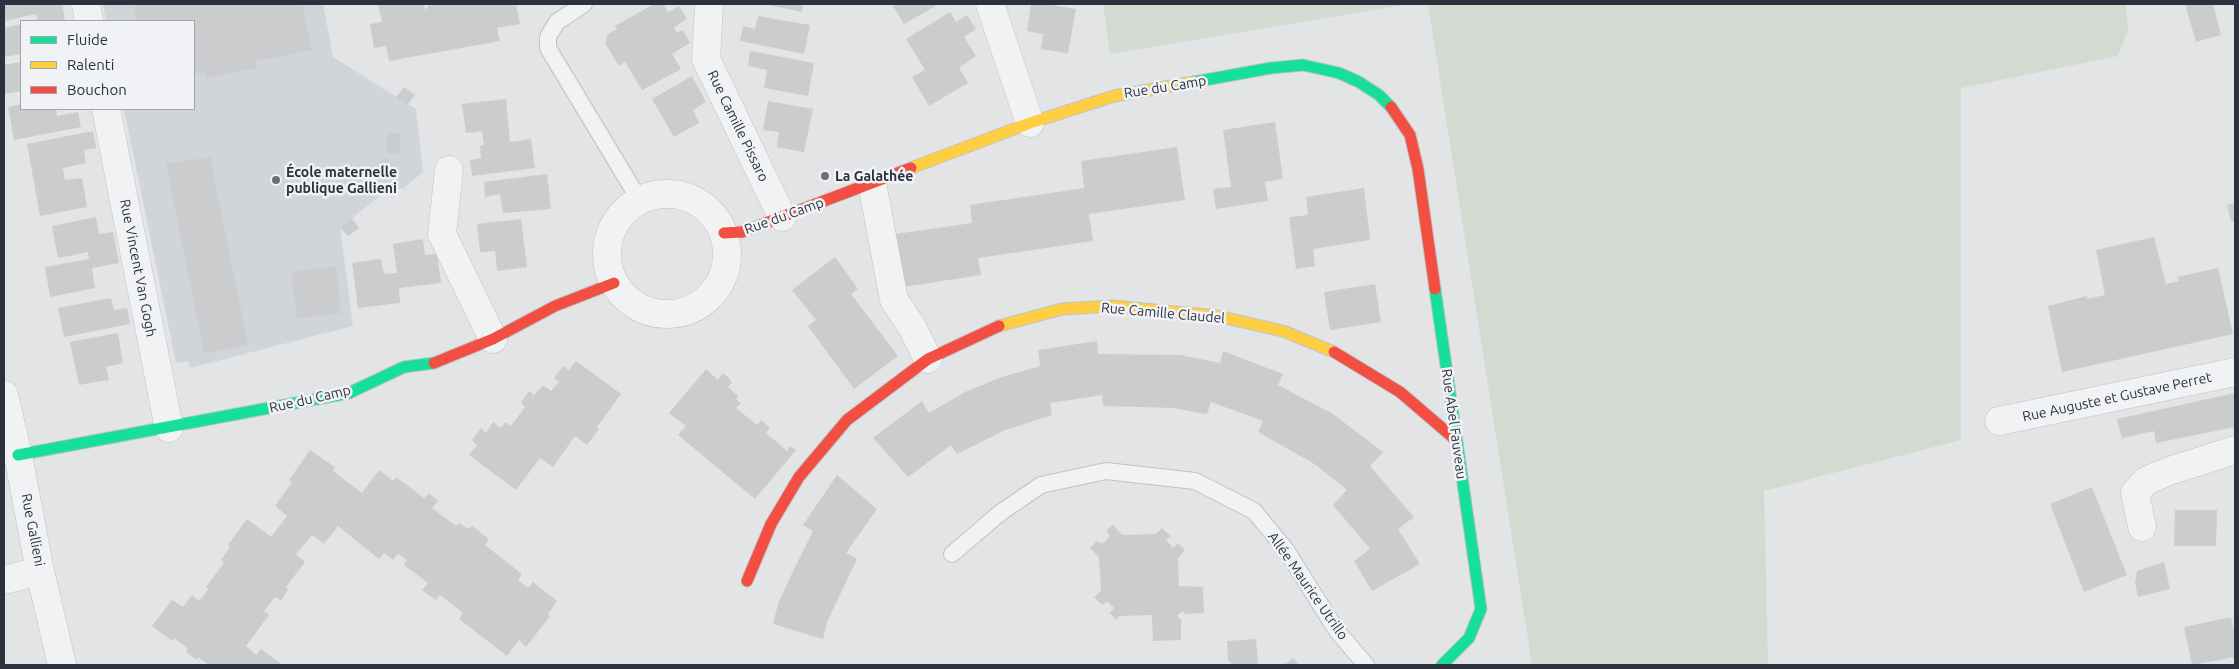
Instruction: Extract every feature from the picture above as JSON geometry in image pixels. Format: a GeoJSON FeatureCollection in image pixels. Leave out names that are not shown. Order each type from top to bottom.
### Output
{"type":"FeatureCollection","features":[{"type":"Feature","properties":{"kind":"street"},"geometry":{"type":"LineString","coordinates":[[86,4],[89,20]]}},
{"type":"Feature","properties":{"kind":"street","name":"Rue Camille Pissaro"},"geometry":{"type":"LineString","coordinates":[[708,4],[706,58],[782,217]]}},
{"type":"Feature","properties":{"kind":"street"},"geometry":{"type":"LineString","coordinates":[[990,4],[1030,123]]}},
{"type":"Feature","properties":{"kind":"street","name":"Rue du Camp"},"geometry":{"type":"LineString","coordinates":[[724,233],[742,232],[1030,123],[1114,96],[1271,68],[1303,65],[1339,73],[1359,82],[1379,95],[1392,108],[1410,135],[1418,169]]}},
{"type":"Feature","properties":{"kind":"street","name":"Rue Vincent Van Gogh"},"geometry":{"type":"LineString","coordinates":[[106,110],[169,428]]}},
{"type":"Feature","properties":{"kind":"street","name":"Rue Abel Fauveau"},"geometry":{"type":"LineString","coordinates":[[1418,169],[1482,609],[1469,638],[1442,665]]}},
{"type":"Feature","properties":{"kind":"street"},"geometry":{"type":"LineString","coordinates":[[449,170],[442,234],[493,339]]}},
{"type":"Feature","properties":{"kind":"street"},"geometry":{"type":"LineString","coordinates":[[872,183],[894,300],[928,358]]}},
{"type":"Feature","properties":{"kind":"street"},"geometry":{"type":"LineString","coordinates":[[673,194],[689,198],[704,206],[716,218],[724,233],[728,251],[726,269],[719,286],[707,300],[692,309],[675,314],[656,313],[639,308],[625,297],[614,283],[608,264],[608,246],[613,227],[624,212],[640,201],[656,195],[673,194]]}},
{"type":"Feature","properties":{"kind":"street","name":"Rue du Camp"},"geometry":{"type":"LineString","coordinates":[[18,455],[169,428],[349,392],[375,379],[404,368],[438,362],[493,339],[555,306],[614,283]]}},
{"type":"Feature","properties":{"kind":"street","name":"Rue Camille Claudel"},"geometry":{"type":"LineString","coordinates":[[747,581],[771,524],[800,477],[847,420],[928,358],[999,326],[1062,309],[1112,306],[1217,316],[1283,331],[1343,356],[1400,392],[1456,440]]}},
{"type":"Feature","properties":{"kind":"street","name":"Rue Auguste et Gustave Perret"},"geometry":{"type":"LineString","coordinates":[[1998,421],[2235,372]]}},
{"type":"Feature","properties":{"kind":"street","name":"Rue Gallieni"},"geometry":{"type":"LineString","coordinates":[[4,395],[18,455],[40,571],[62,665]]}},
{"type":"Feature","properties":{"kind":"street"},"geometry":{"type":"LineString","coordinates":[[2142,527],[2135,494],[2146,481],[2169,471],[2235,450]]}},
{"type":"Feature","properties":{"kind":"street"},"geometry":{"type":"LineString","coordinates":[[4,580],[40,571]]}},
{"type":"Feature","properties":{"kind":"lane"},"geometry":{"type":"LineString","coordinates":[[584,4],[557,22],[548,37],[548,48],[640,201]]}},
{"type":"Feature","properties":{"kind":"lane","name":"Allée Maurice Utrillo"},"geometry":{"type":"LineString","coordinates":[[952,554],[1000,513],[1041,485],[1106,471],[1196,481],[1254,511],[1286,550],[1337,631],[1366,665]]}},
{"type":"Feature","properties":{"kind":"shaded area","name":"École maternelle publique Gallieni"},"geometry":{"type":"Polygon","coordinates":[[[103,4],[323,4],[333,57],[416,109],[423,172],[404,188],[386,191],[340,228],[353,326],[190,368],[188,361],[176,363],[124,110],[195,110],[195,20],[106,20],[103,4]]]}},
{"type":"Feature","properties":{"kind":"shaded area"},"geometry":{"type":"Polygon","coordinates":[[[1103,4],[1410,4],[1110,54],[1103,4]]]}},
{"type":"Feature","properties":{"kind":"shaded area"},"geometry":{"type":"Polygon","coordinates":[[[1428,4],[2126,4],[2128,30],[2118,56],[1961,88],[1961,440],[1764,491],[1768,665],[1532,665],[1428,4]]]}},
{"type":"Feature","properties":{"kind":"building"},"geometry":{"type":"Polygon","coordinates":[[[4,4],[62,4],[65,20],[38,20],[36,14],[5,21],[4,4]]]}},
{"type":"Feature","properties":{"kind":"building"},"geometry":{"type":"Polygon","coordinates":[[[134,4],[302,4],[312,50],[255,61],[257,68],[206,78],[204,72],[195,74],[195,20],[137,20],[134,4]]]}},
{"type":"Feature","properties":{"kind":"building"},"geometry":{"type":"Polygon","coordinates":[[[378,4],[424,4],[425,10],[430,4],[516,4],[520,24],[497,28],[500,41],[389,61],[386,46],[374,48],[370,24],[382,22],[378,4]]]}},
{"type":"Feature","properties":{"kind":"building"},"geometry":{"type":"Polygon","coordinates":[[[654,4],[663,4],[668,12],[679,6],[687,19],[674,27],[677,33],[683,30],[690,43],[672,54],[681,69],[642,90],[625,62],[619,66],[605,43],[608,34],[617,29],[615,26],[654,4]]]}},
{"type":"Feature","properties":{"kind":"building"},"geometry":{"type":"Polygon","coordinates":[[[764,4],[803,4],[802,12],[764,4]]]}},
{"type":"Feature","properties":{"kind":"building"},"geometry":{"type":"Polygon","coordinates":[[[892,4],[939,4],[904,24],[892,4]]]}},
{"type":"Feature","properties":{"kind":"building"},"geometry":{"type":"Polygon","coordinates":[[[1031,4],[1045,4],[1076,9],[1068,53],[1041,49],[1043,34],[1027,31],[1031,4]]]}},
{"type":"Feature","properties":{"kind":"building"},"geometry":{"type":"Polygon","coordinates":[[[2185,4],[2213,4],[2221,35],[2196,42],[2185,4]]]}},
{"type":"Feature","properties":{"kind":"building"},"geometry":{"type":"Polygon","coordinates":[[[950,12],[956,22],[967,15],[976,29],[964,37],[976,56],[959,68],[968,83],[929,106],[912,77],[925,70],[906,39],[950,12]]]}},
{"type":"Feature","properties":{"kind":"building"},"geometry":{"type":"Polygon","coordinates":[[[758,16],[810,25],[804,54],[740,41],[743,26],[755,29],[758,16]]]}},
{"type":"Feature","properties":{"kind":"building"},"geometry":{"type":"Polygon","coordinates":[[[20,24],[20,54],[4,57],[4,28],[20,24]]]}},
{"type":"Feature","properties":{"kind":"building"},"geometry":{"type":"Polygon","coordinates":[[[750,51],[814,63],[808,96],[764,88],[767,70],[748,66],[750,51]]]}},
{"type":"Feature","properties":{"kind":"building"},"geometry":{"type":"Polygon","coordinates":[[[20,62],[20,91],[5,94],[4,65],[20,62]]]}},
{"type":"Feature","properties":{"kind":"building"},"geometry":{"type":"Polygon","coordinates":[[[692,76],[706,102],[693,110],[699,123],[674,137],[652,99],[692,76]]]}},
{"type":"Feature","properties":{"kind":"building"},"geometry":{"type":"Polygon","coordinates":[[[404,87],[415,95],[407,105],[396,98],[404,87]]]}},
{"type":"Feature","properties":{"kind":"building"},"geometry":{"type":"Polygon","coordinates":[[[506,99],[510,142],[531,139],[535,168],[472,176],[470,160],[481,158],[480,146],[484,145],[482,131],[466,133],[462,104],[506,99]]]}},
{"type":"Feature","properties":{"kind":"building"},"geometry":{"type":"Polygon","coordinates":[[[768,101],[813,109],[804,152],[777,147],[779,132],[763,130],[768,101]]]}},
{"type":"Feature","properties":{"kind":"building"},"geometry":{"type":"Polygon","coordinates":[[[20,104],[20,110],[56,110],[57,116],[78,112],[81,127],[14,140],[8,107],[20,104]]]}},
{"type":"Feature","properties":{"kind":"building"},"geometry":{"type":"Polygon","coordinates":[[[1275,122],[1283,179],[1265,182],[1268,201],[1216,209],[1213,189],[1231,187],[1223,130],[1275,122]]]}},
{"type":"Feature","properties":{"kind":"building"},"geometry":{"type":"Polygon","coordinates":[[[93,131],[96,148],[84,150],[86,163],[63,168],[65,180],[82,178],[87,207],[40,216],[27,144],[93,131]]]}},
{"type":"Feature","properties":{"kind":"building"},"geometry":{"type":"Polygon","coordinates":[[[387,133],[401,134],[399,154],[386,153],[387,133]]]}},
{"type":"Feature","properties":{"kind":"building"},"geometry":{"type":"Polygon","coordinates":[[[1177,147],[1185,200],[1089,214],[1093,241],[978,258],[981,275],[903,287],[896,234],[972,223],[970,205],[1084,188],[1081,161],[1177,147]]]}},
{"type":"Feature","properties":{"kind":"building"},"geometry":{"type":"Polygon","coordinates":[[[210,157],[248,345],[204,353],[166,164],[210,157]]]}},
{"type":"Feature","properties":{"kind":"building"},"geometry":{"type":"Polygon","coordinates":[[[385,158],[396,167],[385,180],[374,171],[385,158]]]}},
{"type":"Feature","properties":{"kind":"building"},"geometry":{"type":"Polygon","coordinates":[[[547,174],[551,209],[503,213],[500,194],[485,197],[484,182],[547,174]]]}},
{"type":"Feature","properties":{"kind":"building"},"geometry":{"type":"Polygon","coordinates":[[[1364,188],[1370,240],[1313,249],[1315,266],[1296,269],[1289,217],[1308,215],[1306,197],[1364,188]]]}},
{"type":"Feature","properties":{"kind":"building"},"geometry":{"type":"Polygon","coordinates":[[[2235,203],[2235,221],[2231,222],[2227,205],[2235,203]]]}},
{"type":"Feature","properties":{"kind":"building"},"geometry":{"type":"Polygon","coordinates":[[[96,217],[99,234],[113,232],[119,263],[92,268],[95,288],[50,297],[45,267],[89,259],[88,252],[58,258],[52,226],[96,217]]]}},
{"type":"Feature","properties":{"kind":"building"},"geometry":{"type":"Polygon","coordinates":[[[352,218],[359,228],[348,236],[340,228],[352,218]]]}},
{"type":"Feature","properties":{"kind":"building"},"geometry":{"type":"Polygon","coordinates":[[[521,219],[527,267],[497,271],[495,251],[480,252],[477,224],[521,219]]]}},
{"type":"Feature","properties":{"kind":"building"},"geometry":{"type":"Polygon","coordinates":[[[2154,237],[2166,284],[2179,281],[2177,277],[2218,268],[2233,334],[2062,372],[2048,306],[2087,296],[2087,299],[2105,295],[2096,250],[2154,237]]]}},
{"type":"Feature","properties":{"kind":"building"},"geometry":{"type":"Polygon","coordinates":[[[423,239],[425,255],[437,254],[441,283],[399,288],[400,303],[358,308],[352,263],[381,259],[384,274],[397,273],[393,244],[423,239]]]}},
{"type":"Feature","properties":{"kind":"building"},"geometry":{"type":"Polygon","coordinates":[[[835,257],[858,289],[851,294],[898,356],[854,389],[808,326],[816,320],[792,290],[835,257]]]}},
{"type":"Feature","properties":{"kind":"building"},"geometry":{"type":"Polygon","coordinates":[[[336,266],[341,313],[297,319],[291,272],[336,266]]]}},
{"type":"Feature","properties":{"kind":"building"},"geometry":{"type":"Polygon","coordinates":[[[1375,284],[1381,322],[1330,330],[1324,292],[1375,284]]]}},
{"type":"Feature","properties":{"kind":"building"},"geometry":{"type":"Polygon","coordinates":[[[111,298],[114,310],[127,308],[130,324],[64,337],[58,308],[111,298]]]}},
{"type":"Feature","properties":{"kind":"building"},"geometry":{"type":"Polygon","coordinates":[[[118,333],[123,363],[106,367],[109,380],[79,385],[70,342],[118,333]]]}},
{"type":"Feature","properties":{"kind":"building"},"geometry":{"type":"Polygon","coordinates":[[[1097,341],[1098,354],[1180,355],[1220,363],[1223,351],[1283,374],[1278,385],[1333,414],[1383,452],[1370,466],[1414,517],[1398,529],[1420,564],[1372,591],[1354,561],[1370,549],[1333,505],[1347,490],[1316,465],[1258,432],[1263,421],[1211,402],[1207,414],[1173,408],[1103,406],[1102,395],[1050,403],[1052,415],[1003,431],[957,454],[951,445],[908,477],[873,438],[922,401],[929,413],[965,392],[1002,377],[1040,366],[1038,350],[1097,341]]]}},
{"type":"Feature","properties":{"kind":"building"},"geometry":{"type":"Polygon","coordinates":[[[576,361],[621,394],[597,427],[599,429],[587,445],[575,436],[553,467],[540,458],[516,490],[469,455],[477,445],[472,440],[481,428],[486,433],[493,422],[501,428],[505,422],[511,426],[525,407],[521,403],[529,391],[534,395],[543,385],[551,391],[559,382],[554,378],[563,366],[569,370],[576,361]]]}},
{"type":"Feature","properties":{"kind":"building"},"geometry":{"type":"Polygon","coordinates":[[[706,369],[718,380],[723,373],[729,378],[732,383],[728,387],[738,396],[736,399],[741,403],[736,408],[757,425],[761,420],[770,428],[766,433],[787,451],[790,446],[796,450],[755,499],[678,435],[686,426],[669,413],[706,369]]]}},
{"type":"Feature","properties":{"kind":"building"},"geometry":{"type":"Polygon","coordinates":[[[2235,393],[2235,427],[2156,443],[2154,431],[2122,438],[2117,419],[2235,393]]]}},
{"type":"Feature","properties":{"kind":"building"},"geometry":{"type":"Polygon","coordinates":[[[310,450],[335,467],[333,471],[362,493],[379,470],[393,481],[396,477],[424,498],[429,493],[438,501],[432,508],[456,526],[459,523],[468,529],[472,526],[489,539],[485,545],[522,574],[518,580],[528,588],[533,582],[557,601],[548,614],[550,616],[526,647],[519,640],[507,656],[459,619],[463,613],[440,595],[436,600],[422,590],[428,583],[404,565],[407,560],[398,554],[393,560],[384,553],[379,559],[338,526],[324,544],[312,535],[296,554],[305,562],[286,587],[288,590],[281,601],[275,597],[264,611],[269,615],[246,646],[256,655],[261,649],[283,665],[209,665],[198,657],[197,660],[186,652],[188,649],[174,638],[172,641],[152,626],[172,600],[183,607],[192,595],[199,601],[209,589],[206,587],[224,563],[221,560],[230,547],[228,545],[247,519],[271,537],[287,516],[275,506],[292,482],[289,480],[310,450]]]}},
{"type":"Feature","properties":{"kind":"building"},"geometry":{"type":"Polygon","coordinates":[[[837,475],[877,509],[846,553],[857,559],[827,622],[823,639],[773,624],[778,604],[813,531],[803,525],[837,475]]]}},
{"type":"Feature","properties":{"kind":"building"},"geometry":{"type":"Polygon","coordinates":[[[2092,487],[2127,575],[2084,592],[2050,504],[2092,487]]]}},
{"type":"Feature","properties":{"kind":"building"},"geometry":{"type":"Polygon","coordinates":[[[2175,510],[2217,510],[2216,546],[2174,546],[2175,510]]]}},
{"type":"Feature","properties":{"kind":"building"},"geometry":{"type":"Polygon","coordinates":[[[1113,525],[1122,535],[1156,534],[1162,528],[1171,536],[1166,540],[1173,548],[1178,543],[1185,550],[1178,558],[1179,586],[1203,587],[1204,613],[1186,614],[1182,611],[1177,616],[1181,620],[1181,640],[1153,641],[1152,615],[1120,616],[1116,620],[1110,613],[1114,608],[1107,601],[1102,605],[1094,597],[1101,591],[1099,557],[1090,548],[1097,541],[1102,544],[1110,536],[1106,531],[1113,525]]]}},
{"type":"Feature","properties":{"kind":"building"},"geometry":{"type":"Polygon","coordinates":[[[2164,562],[2170,589],[2138,597],[2135,582],[2137,571],[2164,562]]]}},
{"type":"Feature","properties":{"kind":"building"},"geometry":{"type":"Polygon","coordinates":[[[2231,617],[2235,636],[2235,657],[2192,665],[2184,627],[2231,617]]]}},
{"type":"Feature","properties":{"kind":"building"},"geometry":{"type":"Polygon","coordinates":[[[1256,639],[1258,665],[1233,665],[1228,660],[1227,641],[1256,639]]]}},
{"type":"Feature","properties":{"kind":"building"},"geometry":{"type":"Polygon","coordinates":[[[1293,658],[1299,665],[1277,665],[1288,663],[1293,658]]]}},
{"type":"Feature","properties":{"kind":"traffic: fast"},"geometry":{"type":"LineString","coordinates":[[1194,82],[1271,68],[1303,65],[1339,73],[1359,82],[1379,95],[1391,107]]}},
{"type":"Feature","properties":{"kind":"traffic: fast"},"geometry":{"type":"LineString","coordinates":[[1435,289],[1481,609],[1469,638],[1442,665]]}},
{"type":"Feature","properties":{"kind":"traffic: fast"},"geometry":{"type":"LineString","coordinates":[[18,455],[349,393],[404,367],[434,363]]}},
{"type":"Feature","properties":{"kind":"traffic: slow"},"geometry":{"type":"LineString","coordinates":[[911,168],[1030,123],[1114,96],[1194,82]]}},
{"type":"Feature","properties":{"kind":"traffic: slow"},"geometry":{"type":"LineString","coordinates":[[999,326],[1062,309],[1112,306],[1217,316],[1283,331],[1334,352]]}},
{"type":"Feature","properties":{"kind":"traffic: jam"},"geometry":{"type":"LineString","coordinates":[[1391,107],[1410,135],[1418,169],[1435,289]]}},
{"type":"Feature","properties":{"kind":"traffic: jam"},"geometry":{"type":"LineString","coordinates":[[724,233],[742,232],[911,168]]}},
{"type":"Feature","properties":{"kind":"traffic: jam"},"geometry":{"type":"LineString","coordinates":[[434,363],[493,339],[555,306],[614,283]]}},
{"type":"Feature","properties":{"kind":"traffic: jam"},"geometry":{"type":"LineString","coordinates":[[747,581],[771,524],[799,477],[847,420],[928,359],[999,326]]}},
{"type":"Feature","properties":{"kind":"traffic: jam"},"geometry":{"type":"LineString","coordinates":[[1334,352],[1400,392],[1456,440]]}},
{"type":"Feature","properties":{"kind":"place","name":"La Galathée"},"geometry":{"type":"Point","coordinates":[825,176]}},
{"type":"Feature","properties":{"kind":"place","name":"École maternelle publique Gallieni"},"geometry":{"type":"Point","coordinates":[276,180]}}]}
